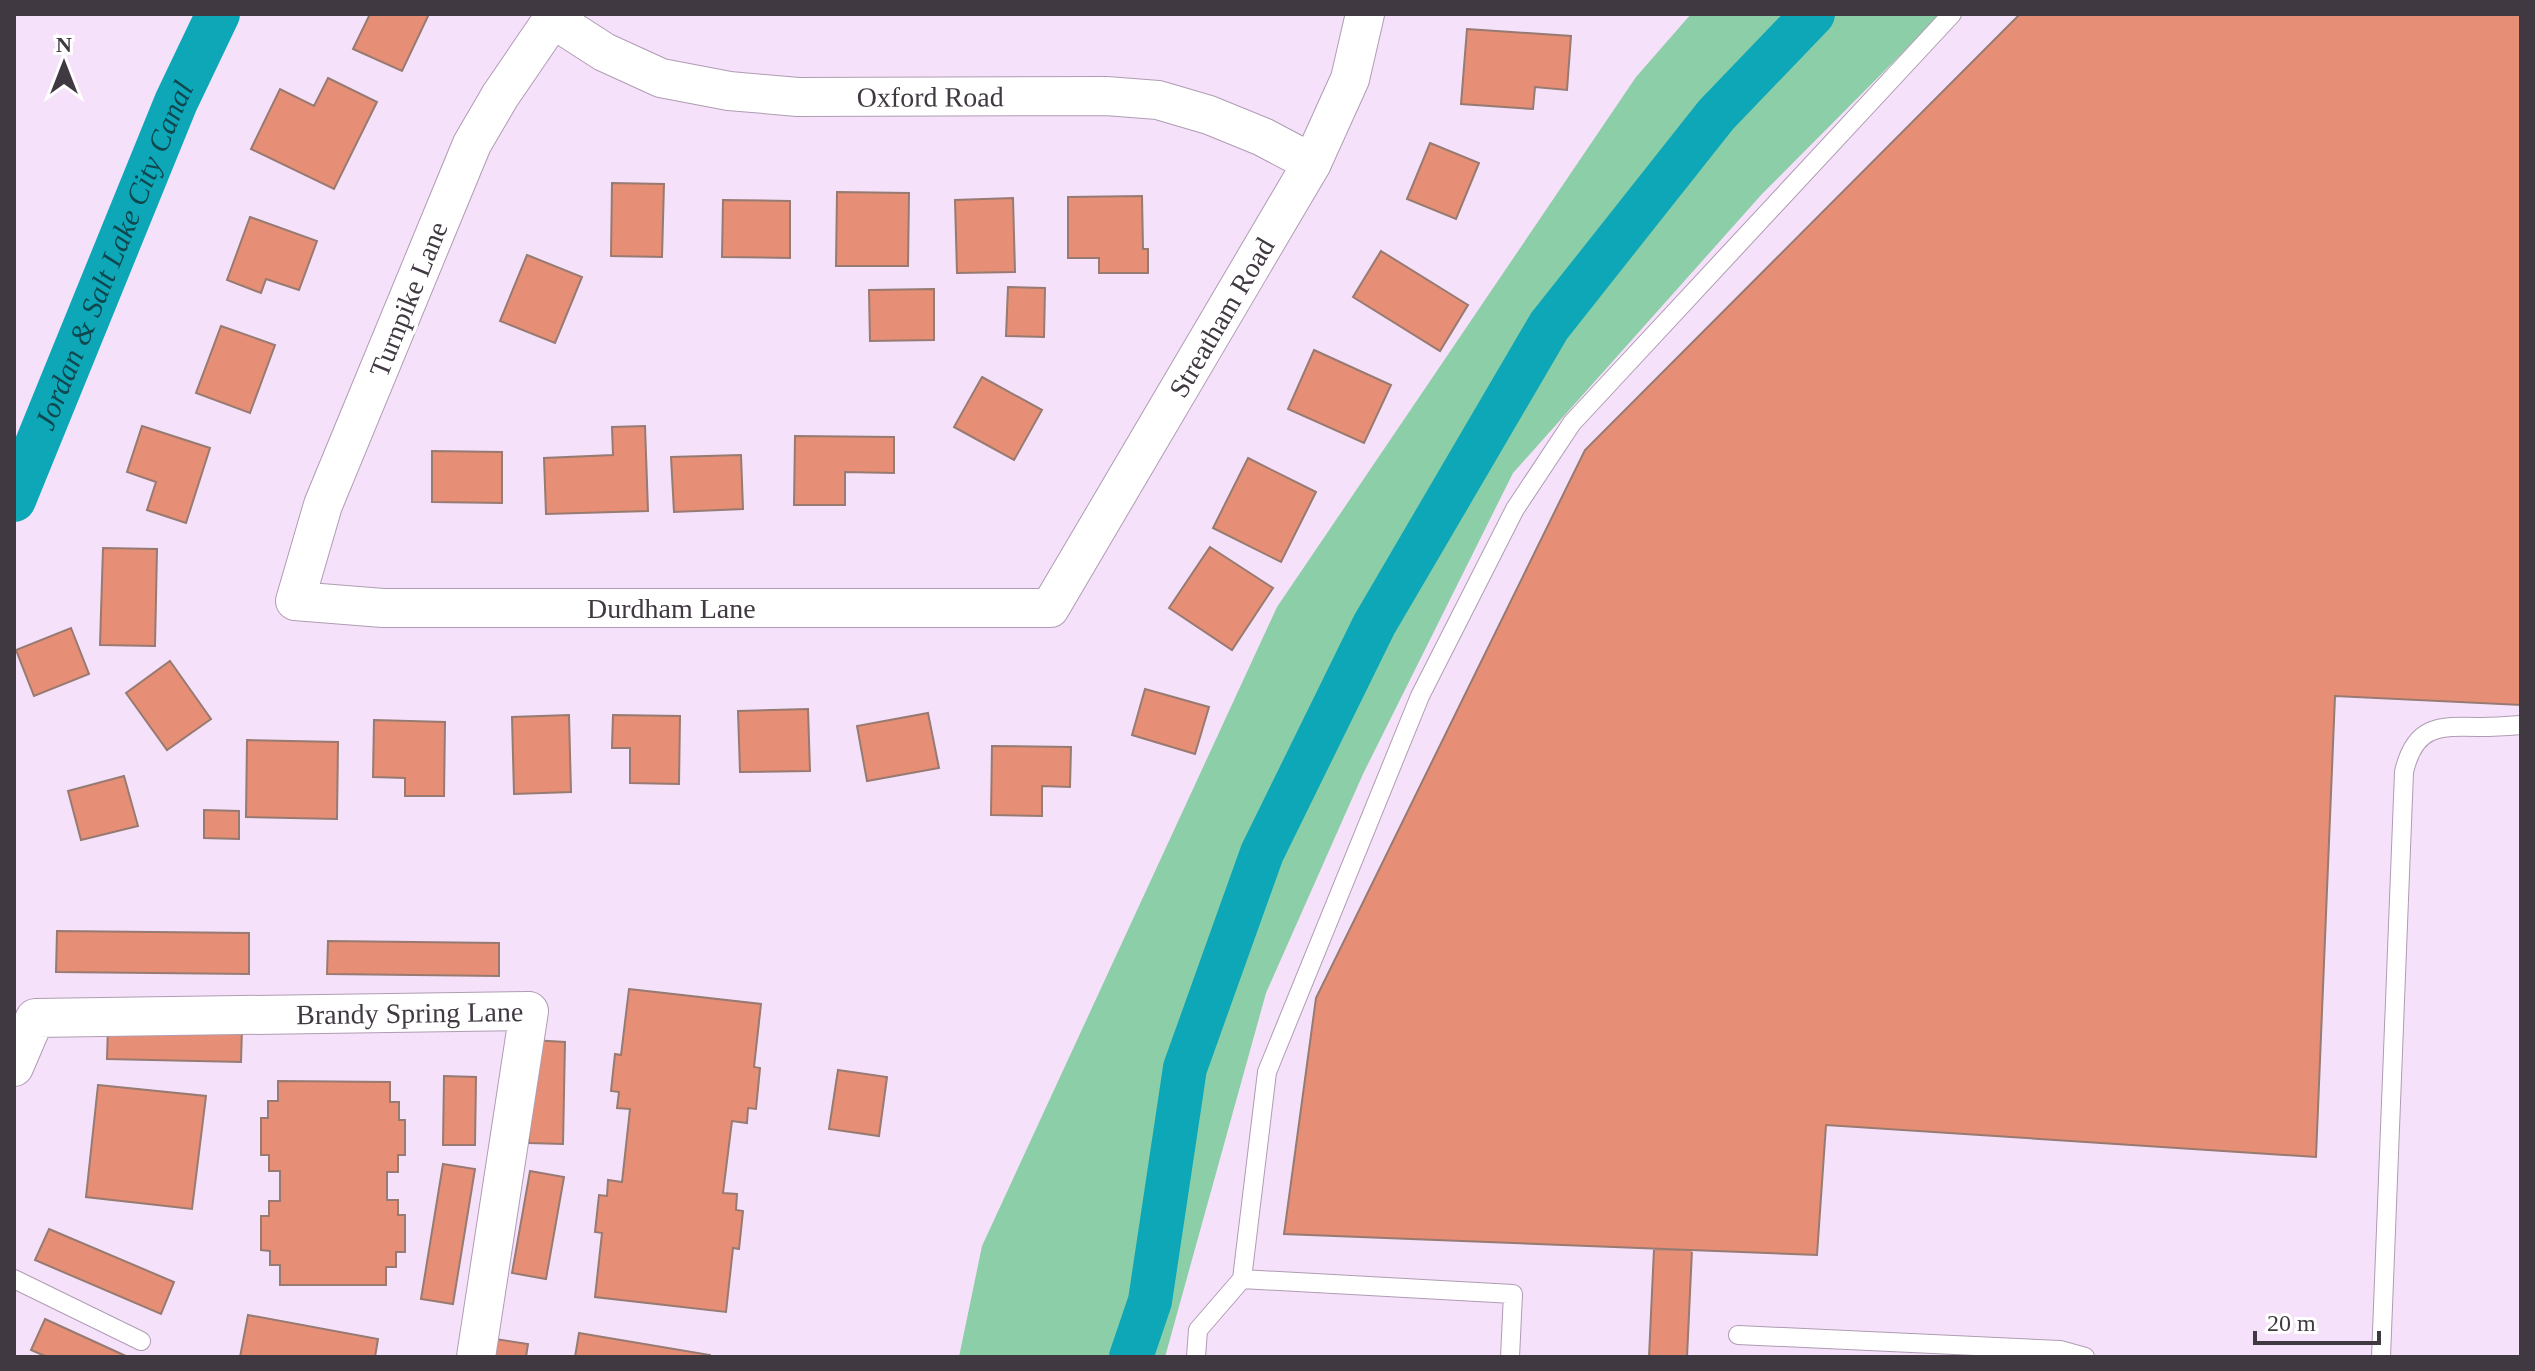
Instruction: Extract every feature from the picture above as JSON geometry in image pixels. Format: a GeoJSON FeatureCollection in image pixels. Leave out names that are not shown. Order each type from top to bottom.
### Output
{"type":"FeatureCollection","features":[{"type":"Feature","properties":{"kind":"street","name":"Streatham Road"},"geometry":{"type":"LineString","coordinates":[[1050,608],[1312,163],[1350,79],[1365,14]]}},
{"type":"Feature","properties":{"kind":"street","name":"Oxford Road"},"geometry":{"type":"LineString","coordinates":[[554,16],[604,52],[661,78],[729,91],[798,97],[1106,96],[1158,100],[1223,120],[1312,163]]}},
{"type":"Feature","properties":{"kind":"street","name":"Turnpike Lane"},"geometry":{"type":"LineString","coordinates":[[295,601],[323,505],[472,144],[554,16]]}},
{"type":"Feature","properties":{"kind":"street","name":"Durdham Lane"},"geometry":{"type":"LineString","coordinates":[[295,601],[383,608],[1050,608]]}},
{"type":"Feature","properties":{"kind":"street","name":"Brandy Spring Lane"},"geometry":{"type":"LineString","coordinates":[[14,1067],[35,1018],[529,1011],[476,1357]]}},
{"type":"Feature","properties":{"kind":"lane"},"geometry":{"type":"LineString","coordinates":[[1196,1357],[1198,1330],[1242,1279],[1267,1072],[1420,696],[1515,509],[1572,423],[1952,14]]}},
{"type":"Feature","properties":{"kind":"lane"},"geometry":{"type":"LineString","coordinates":[[2381,1357],[2404,772],[2409,750],[2419,738],[2438,727],[2521,725]]}},
{"type":"Feature","properties":{"kind":"lane"},"geometry":{"type":"LineString","coordinates":[[14,1279],[141,1341]]}},
{"type":"Feature","properties":{"kind":"lane"},"geometry":{"type":"LineString","coordinates":[[1242,1279],[1513,1294],[1510,1357]]}},
{"type":"Feature","properties":{"kind":"lane"},"geometry":{"type":"LineString","coordinates":[[1738,1335],[2060,1350],[2085,1357]]}},
{"type":"Feature","properties":{"kind":"green space"},"geometry":{"type":"Polygon","coordinates":[[[1691,14],[1941,14],[1762,194],[1513,473],[1363,774],[1266,993],[1165,1357],[959,1357],[982,1246],[1277,607],[1636,77],[1691,14]]]}},
{"type":"Feature","properties":{"kind":"building"},"geometry":{"type":"Polygon","coordinates":[[[370,14],[429,14],[402,71],[353,49],[370,14]]]}},
{"type":"Feature","properties":{"kind":"building"},"geometry":{"type":"Polygon","coordinates":[[[2020,14],[2521,14],[2521,705],[2335,696],[2316,1157],[1826,1125],[1817,1255],[1284,1234],[1316,998],[1585,450],[2020,14]]]}},
{"type":"Feature","properties":{"kind":"building"},"geometry":{"type":"Polygon","coordinates":[[[1467,29],[1571,36],[1567,90],[1535,87],[1533,109],[1461,104],[1467,29]]]}},
{"type":"Feature","properties":{"kind":"building"},"geometry":{"type":"Polygon","coordinates":[[[328,78],[377,102],[334,189],[251,149],[280,89],[314,106],[328,78]]]}},
{"type":"Feature","properties":{"kind":"building"},"geometry":{"type":"Polygon","coordinates":[[[1430,143],[1479,163],[1456,219],[1407,199],[1430,143]]]}},
{"type":"Feature","properties":{"kind":"building"},"geometry":{"type":"Polygon","coordinates":[[[612,183],[664,184],[662,257],[611,256],[612,183]]]}},
{"type":"Feature","properties":{"kind":"building"},"geometry":{"type":"Polygon","coordinates":[[[837,192],[909,193],[908,266],[836,266],[837,192]]]}},
{"type":"Feature","properties":{"kind":"building"},"geometry":{"type":"Polygon","coordinates":[[[1142,196],[1143,249],[1148,249],[1148,273],[1099,273],[1099,258],[1068,258],[1068,197],[1142,196]]]}},
{"type":"Feature","properties":{"kind":"building"},"geometry":{"type":"Polygon","coordinates":[[[1013,198],[1015,272],[957,273],[955,200],[1013,198]]]}},
{"type":"Feature","properties":{"kind":"building"},"geometry":{"type":"Polygon","coordinates":[[[723,200],[790,201],[790,258],[722,257],[723,200]]]}},
{"type":"Feature","properties":{"kind":"building"},"geometry":{"type":"Polygon","coordinates":[[[250,217],[317,241],[299,290],[266,279],[261,293],[227,280],[250,217]]]}},
{"type":"Feature","properties":{"kind":"building"},"geometry":{"type":"Polygon","coordinates":[[[1381,251],[1468,305],[1440,351],[1353,297],[1381,251]]]}},
{"type":"Feature","properties":{"kind":"building"},"geometry":{"type":"Polygon","coordinates":[[[527,255],[582,277],[555,343],[500,321],[527,255]]]}},
{"type":"Feature","properties":{"kind":"building"},"geometry":{"type":"Polygon","coordinates":[[[1008,287],[1045,288],[1044,337],[1006,336],[1008,287]]]}},
{"type":"Feature","properties":{"kind":"building"},"geometry":{"type":"Polygon","coordinates":[[[934,289],[934,340],[870,341],[869,290],[934,289]]]}},
{"type":"Feature","properties":{"kind":"building"},"geometry":{"type":"Polygon","coordinates":[[[221,326],[275,345],[250,413],[196,393],[221,326]]]}},
{"type":"Feature","properties":{"kind":"building"},"geometry":{"type":"Polygon","coordinates":[[[1314,350],[1391,385],[1364,443],[1288,409],[1314,350]]]}},
{"type":"Feature","properties":{"kind":"building"},"geometry":{"type":"Polygon","coordinates":[[[982,377],[1042,410],[1014,460],[954,427],[982,377]]]}},
{"type":"Feature","properties":{"kind":"building"},"geometry":{"type":"Polygon","coordinates":[[[142,426],[210,448],[186,523],[147,510],[156,482],[127,472],[142,426]]]}},
{"type":"Feature","properties":{"kind":"building"},"geometry":{"type":"Polygon","coordinates":[[[645,426],[648,511],[546,514],[544,458],[613,455],[612,427],[645,426]]]}},
{"type":"Feature","properties":{"kind":"building"},"geometry":{"type":"Polygon","coordinates":[[[795,436],[894,437],[894,473],[845,472],[845,505],[794,505],[795,436]]]}},
{"type":"Feature","properties":{"kind":"building"},"geometry":{"type":"Polygon","coordinates":[[[432,451],[502,452],[502,503],[432,502],[432,451]]]}},
{"type":"Feature","properties":{"kind":"building"},"geometry":{"type":"Polygon","coordinates":[[[741,455],[743,509],[674,512],[671,457],[741,455]]]}},
{"type":"Feature","properties":{"kind":"building"},"geometry":{"type":"Polygon","coordinates":[[[1248,458],[1316,492],[1281,562],[1213,528],[1248,458]]]}},
{"type":"Feature","properties":{"kind":"building"},"geometry":{"type":"Polygon","coordinates":[[[1210,547],[1273,588],[1232,650],[1169,608],[1210,547]]]}},
{"type":"Feature","properties":{"kind":"building"},"geometry":{"type":"Polygon","coordinates":[[[103,548],[157,549],[155,646],[100,645],[103,548]]]}},
{"type":"Feature","properties":{"kind":"building"},"geometry":{"type":"Polygon","coordinates":[[[71,628],[89,674],[34,696],[16,650],[71,628]]]}},
{"type":"Feature","properties":{"kind":"building"},"geometry":{"type":"Polygon","coordinates":[[[170,661],[211,719],[167,750],[126,693],[170,661]]]}},
{"type":"Feature","properties":{"kind":"building"},"geometry":{"type":"Polygon","coordinates":[[[1145,689],[1209,707],[1195,754],[1132,735],[1145,689]]]}},
{"type":"Feature","properties":{"kind":"building"},"geometry":{"type":"Polygon","coordinates":[[[808,709],[810,771],[740,772],[738,711],[808,709]]]}},
{"type":"Feature","properties":{"kind":"building"},"geometry":{"type":"Polygon","coordinates":[[[928,713],[939,768],[867,781],[857,726],[928,713]]]}},
{"type":"Feature","properties":{"kind":"building"},"geometry":{"type":"Polygon","coordinates":[[[569,715],[571,792],[514,794],[512,717],[569,715]]]}},
{"type":"Feature","properties":{"kind":"building"},"geometry":{"type":"Polygon","coordinates":[[[613,715],[680,716],[679,784],[630,783],[630,748],[612,748],[613,715]]]}},
{"type":"Feature","properties":{"kind":"building"},"geometry":{"type":"Polygon","coordinates":[[[374,720],[445,722],[444,796],[405,796],[405,778],[373,777],[374,720]]]}},
{"type":"Feature","properties":{"kind":"building"},"geometry":{"type":"Polygon","coordinates":[[[247,740],[338,742],[337,819],[246,817],[247,740]]]}},
{"type":"Feature","properties":{"kind":"building"},"geometry":{"type":"Polygon","coordinates":[[[992,746],[1071,747],[1070,787],[1042,786],[1042,816],[991,815],[992,746]]]}},
{"type":"Feature","properties":{"kind":"building"},"geometry":{"type":"Polygon","coordinates":[[[124,776],[138,826],[81,840],[68,791],[124,776]]]}},
{"type":"Feature","properties":{"kind":"building"},"geometry":{"type":"Polygon","coordinates":[[[204,810],[239,811],[239,839],[204,838],[204,810]]]}},
{"type":"Feature","properties":{"kind":"building"},"geometry":{"type":"Polygon","coordinates":[[[57,931],[249,933],[249,974],[56,972],[57,931]]]}},
{"type":"Feature","properties":{"kind":"building"},"geometry":{"type":"Polygon","coordinates":[[[328,941],[499,943],[499,976],[327,974],[328,941]]]}},
{"type":"Feature","properties":{"kind":"building"},"geometry":{"type":"Polygon","coordinates":[[[629,989],[761,1004],[754,1067],[760,1068],[756,1109],[748,1108],[747,1123],[732,1121],[723,1193],[737,1194],[736,1210],[743,1211],[739,1249],[733,1248],[726,1312],[595,1297],[602,1233],[595,1232],[599,1195],[607,1196],[608,1180],[622,1182],[630,1109],[617,1108],[619,1092],[611,1091],[615,1054],[621,1055],[629,989]]]}},
{"type":"Feature","properties":{"kind":"building"},"geometry":{"type":"Polygon","coordinates":[[[108,1026],[242,1028],[241,1062],[107,1059],[108,1026]]]}},
{"type":"Feature","properties":{"kind":"building"},"geometry":{"type":"Polygon","coordinates":[[[531,1040],[565,1042],[563,1144],[529,1143],[531,1040]]]}},
{"type":"Feature","properties":{"kind":"building"},"geometry":{"type":"Polygon","coordinates":[[[838,1070],[887,1077],[879,1136],[829,1129],[838,1070]]]}},
{"type":"Feature","properties":{"kind":"building"},"geometry":{"type":"Polygon","coordinates":[[[444,1076],[476,1077],[475,1145],[443,1145],[444,1076]]]}},
{"type":"Feature","properties":{"kind":"building"},"geometry":{"type":"Polygon","coordinates":[[[278,1081],[390,1082],[390,1102],[399,1102],[399,1120],[405,1120],[405,1155],[398,1155],[398,1172],[387,1172],[387,1200],[398,1200],[398,1215],[405,1215],[405,1252],[396,1252],[396,1267],[386,1267],[386,1285],[280,1285],[280,1265],[270,1265],[270,1251],[261,1250],[261,1216],[269,1216],[269,1201],[280,1201],[280,1171],[269,1171],[269,1155],[261,1155],[261,1118],[268,1118],[268,1101],[278,1101],[278,1081]]]}},
{"type":"Feature","properties":{"kind":"building"},"geometry":{"type":"Polygon","coordinates":[[[98,1085],[206,1096],[192,1209],[86,1197],[98,1085]]]}},
{"type":"Feature","properties":{"kind":"building"},"geometry":{"type":"Polygon","coordinates":[[[443,1164],[475,1169],[453,1304],[421,1299],[443,1164]]]}},
{"type":"Feature","properties":{"kind":"building"},"geometry":{"type":"Polygon","coordinates":[[[530,1171],[564,1177],[546,1279],[512,1273],[530,1171]]]}},
{"type":"Feature","properties":{"kind":"building"},"geometry":{"type":"Polygon","coordinates":[[[49,1229],[174,1282],[161,1314],[35,1260],[49,1229]]]}},
{"type":"Feature","properties":{"kind":"building"},"geometry":{"type":"Polygon","coordinates":[[[1654,1249],[1692,1250],[1687,1357],[1649,1357],[1654,1249]]]}},
{"type":"Feature","properties":{"kind":"building"},"geometry":{"type":"Polygon","coordinates":[[[248,1315],[378,1339],[375,1357],[240,1357],[248,1315]]]}},
{"type":"Feature","properties":{"kind":"building"},"geometry":{"type":"Polygon","coordinates":[[[45,1319],[128,1357],[47,1357],[31,1350],[45,1319]]]}},
{"type":"Feature","properties":{"kind":"building"},"geometry":{"type":"Polygon","coordinates":[[[579,1333],[710,1355],[710,1357],[575,1357],[579,1333]]]}},
{"type":"Feature","properties":{"kind":"building"},"geometry":{"type":"Polygon","coordinates":[[[495,1339],[528,1344],[526,1357],[493,1357],[495,1339]]]}},
{"type":"Feature","properties":{"kind":"waterway","name":"Jordan & Salt Lake City Canal"},"geometry":{"type":"LineString","coordinates":[[14,500],[176,102],[218,14]]}},
{"type":"Feature","properties":{"kind":"waterway"},"geometry":{"type":"LineString","coordinates":[[1131,1357],[1150,1301],[1185,1068],[1262,853],[1374,625],[1549,326],[1716,115],[1813,14]]}}]}
